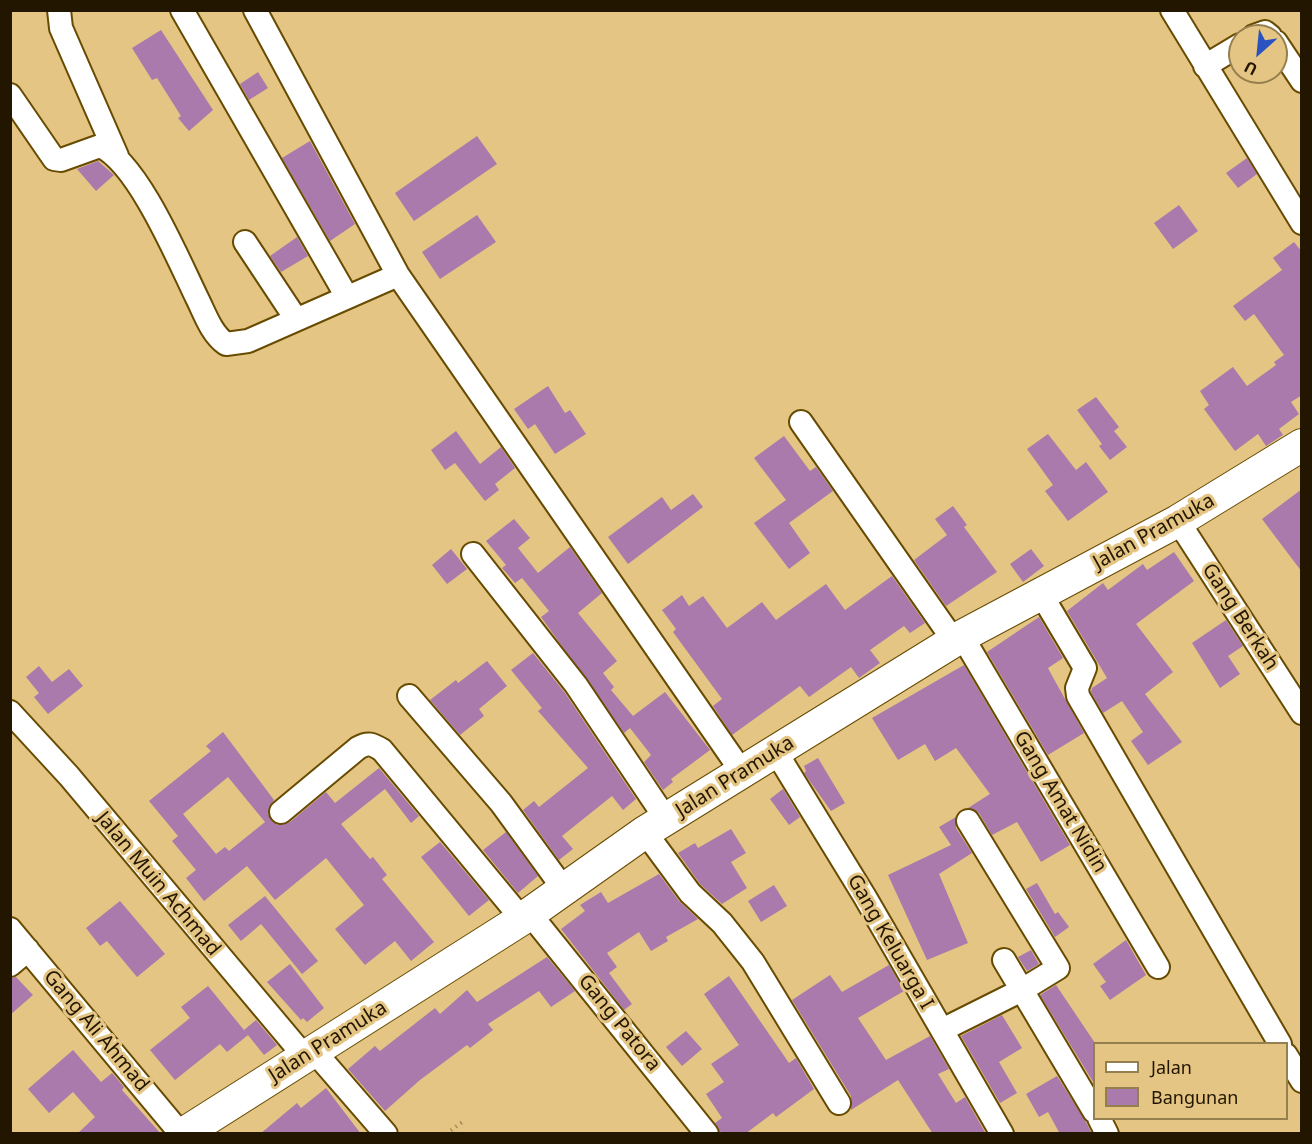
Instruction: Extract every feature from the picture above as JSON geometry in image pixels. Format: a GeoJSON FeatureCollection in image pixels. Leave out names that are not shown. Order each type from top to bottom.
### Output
{"type":"FeatureCollection","features":[{"type":"Feature","properties":{"kind":"street"},"geometry":{"type":"LineString","coordinates":[[59,10],[61,28],[117,156],[161,226],[218,338],[226,345],[235,345],[398,275]]}},
{"type":"Feature","properties":{"kind":"street"},"geometry":{"type":"LineString","coordinates":[[183,10],[347,297]]}},
{"type":"Feature","properties":{"kind":"street"},"geometry":{"type":"LineString","coordinates":[[255,10],[398,275],[742,772]]}},
{"type":"Feature","properties":{"kind":"street"},"geometry":{"type":"LineString","coordinates":[[1172,10],[1302,223]]}},
{"type":"Feature","properties":{"kind":"street"},"geometry":{"type":"LineString","coordinates":[[1205,66],[1228,52]]}},
{"type":"Feature","properties":{"kind":"street"},"geometry":{"type":"LineString","coordinates":[[1288,60],[1302,81]]}},
{"type":"Feature","properties":{"kind":"street"},"geometry":{"type":"LineString","coordinates":[[10,95],[54,159],[61,160],[100,146],[117,156]]}},
{"type":"Feature","properties":{"kind":"street"},"geometry":{"type":"LineString","coordinates":[[245,242],[296,319]]}},
{"type":"Feature","properties":{"kind":"street","name":"Gang Amat Nidin"},"geometry":{"type":"LineString","coordinates":[[801,422],[958,639],[1158,967]]}},
{"type":"Feature","properties":{"kind":"street","name":"Jalan Pramuka"},"geometry":{"type":"LineString","coordinates":[[182,1134],[526,916],[655,826],[958,639],[1178,521],[1302,445]]}},
{"type":"Feature","properties":{"kind":"street","name":"Gang Berkah"},"geometry":{"type":"LineString","coordinates":[[1178,521],[1302,712]]}},
{"type":"Feature","properties":{"kind":"street"},"geometry":{"type":"LineString","coordinates":[[473,554],[576,685],[690,893],[722,923],[753,962],[839,1103]]}},
{"type":"Feature","properties":{"kind":"street"},"geometry":{"type":"LineString","coordinates":[[1041,594],[1085,668],[1077,688],[1078,696],[1279,1042]]}},
{"type":"Feature","properties":{"kind":"street"},"geometry":{"type":"LineString","coordinates":[[410,696],[501,803],[563,888]]}},
{"type":"Feature","properties":{"kind":"street","name":"Jalan Muin Achmad"},"geometry":{"type":"LineString","coordinates":[[10,711],[310,1054]]}},
{"type":"Feature","properties":{"kind":"street","name":"Gang Patora"},"geometry":{"type":"LineString","coordinates":[[281,812],[366,743],[373,744],[382,750],[526,916],[707,1134]]}},
{"type":"Feature","properties":{"kind":"street","name":"Gang Keluarga I"},"geometry":{"type":"LineString","coordinates":[[776,752],[1002,1134]]}},
{"type":"Feature","properties":{"kind":"street"},"geometry":{"type":"LineString","coordinates":[[942,1030],[1022,990],[1058,968],[968,821]]}},
{"type":"Feature","properties":{"kind":"street","name":"Gang Ali Ahmad"},"geometry":{"type":"LineString","coordinates":[[10,929],[182,1134]]}},
{"type":"Feature","properties":{"kind":"street"},"geometry":{"type":"LineString","coordinates":[[10,965],[28,950]]}},
{"type":"Feature","properties":{"kind":"street"},"geometry":{"type":"LineString","coordinates":[[1004,960],[1093,1108]]}},
{"type":"Feature","properties":{"kind":"street"},"geometry":{"type":"LineString","coordinates":[[310,1054],[386,1134]]}},
{"type":"Feature","properties":{"kind":"street"},"geometry":{"type":"LineString","coordinates":[[1288,1057],[1302,1081]]}},
{"type":"Feature","properties":{"kind":"street"},"geometry":{"type":"LineString","coordinates":[[1100,1120],[1107,1134]]}},
{"type":"Feature","properties":{"kind":"path"},"geometry":{"type":"LineString","coordinates":[[446,1134],[465,1120]]}},
{"type":"Feature","properties":{"kind":"building"},"geometry":{"type":"Polygon","coordinates":[[[161,30],[213,110],[189,131],[178,118],[181,116],[157,78],[152,80],[132,48],[161,30]]]}},
{"type":"Feature","properties":{"kind":"building"},"geometry":{"type":"Polygon","coordinates":[[[258,72],[268,88],[249,100],[240,84],[258,72]]]}},
{"type":"Feature","properties":{"kind":"building"},"geometry":{"type":"Polygon","coordinates":[[[477,136],[497,164],[414,221],[395,193],[477,136]]]}},
{"type":"Feature","properties":{"kind":"building"},"geometry":{"type":"Polygon","coordinates":[[[310,141],[355,224],[330,241],[282,158],[310,141]]]}},
{"type":"Feature","properties":{"kind":"building"},"geometry":{"type":"Polygon","coordinates":[[[1247,158],[1257,174],[1238,188],[1226,173],[1247,158]]]}},
{"type":"Feature","properties":{"kind":"building"},"geometry":{"type":"Polygon","coordinates":[[[98,161],[114,175],[96,191],[77,169],[98,161]]]}},
{"type":"Feature","properties":{"kind":"building"},"geometry":{"type":"Polygon","coordinates":[[[1179,205],[1198,231],[1173,249],[1154,223],[1179,205]]]}},
{"type":"Feature","properties":{"kind":"building"},"geometry":{"type":"Polygon","coordinates":[[[477,215],[496,242],[440,279],[422,252],[477,215]]]}},
{"type":"Feature","properties":{"kind":"building"},"geometry":{"type":"Polygon","coordinates":[[[297,237],[308,256],[281,272],[270,256],[297,237]]]}},
{"type":"Feature","properties":{"kind":"building"},"geometry":{"type":"Polygon","coordinates":[[[1294,242],[1302,252],[1302,395],[1291,402],[1299,414],[1279,429],[1283,435],[1266,446],[1258,434],[1235,451],[1204,409],[1209,405],[1200,391],[1233,367],[1247,386],[1276,365],[1274,362],[1284,355],[1254,314],[1245,321],[1233,306],[1282,270],[1273,258],[1294,242]]]}},
{"type":"Feature","properties":{"kind":"building"},"geometry":{"type":"Polygon","coordinates":[[[548,386],[565,413],[570,410],[586,434],[555,454],[535,424],[528,429],[514,409],[548,386]]]}},
{"type":"Feature","properties":{"kind":"building"},"geometry":{"type":"Polygon","coordinates":[[[1096,397],[1119,427],[1114,431],[1127,447],[1110,460],[1099,446],[1102,444],[1077,410],[1096,397]]]}},
{"type":"Feature","properties":{"kind":"building"},"geometry":{"type":"Polygon","coordinates":[[[456,431],[480,464],[501,447],[515,468],[495,484],[499,490],[485,501],[455,463],[445,470],[431,450],[456,431]]]}},
{"type":"Feature","properties":{"kind":"building"},"geometry":{"type":"Polygon","coordinates":[[[1048,434],[1076,470],[1086,462],[1108,492],[1068,521],[1045,491],[1053,485],[1027,449],[1048,434]]]}},
{"type":"Feature","properties":{"kind":"building"},"geometry":{"type":"Polygon","coordinates":[[[784,436],[810,471],[816,467],[833,491],[789,523],[810,553],[789,569],[754,523],[786,500],[754,458],[784,436]]]}},
{"type":"Feature","properties":{"kind":"building"},"geometry":{"type":"Polygon","coordinates":[[[1302,489],[1302,572],[1262,519],[1302,489]]]}},
{"type":"Feature","properties":{"kind":"building"},"geometry":{"type":"Polygon","coordinates":[[[693,494],[703,507],[628,564],[608,537],[662,497],[671,510],[693,494]]]}},
{"type":"Feature","properties":{"kind":"building"},"geometry":{"type":"Polygon","coordinates":[[[953,506],[967,525],[964,527],[997,572],[946,606],[914,560],[947,535],[935,519],[953,506]]]}},
{"type":"Feature","properties":{"kind":"building"},"geometry":{"type":"Polygon","coordinates":[[[514,519],[530,538],[518,548],[538,573],[570,547],[602,593],[578,613],[617,661],[603,673],[614,687],[611,690],[633,716],[665,692],[710,750],[671,779],[673,782],[663,790],[644,762],[651,755],[630,728],[624,733],[541,617],[549,611],[522,578],[515,583],[502,568],[506,565],[486,541],[514,519]]]}},
{"type":"Feature","properties":{"kind":"building"},"geometry":{"type":"Polygon","coordinates":[[[451,549],[467,569],[447,584],[432,565],[451,549]]]}},
{"type":"Feature","properties":{"kind":"building"},"geometry":{"type":"Polygon","coordinates":[[[1031,549],[1044,566],[1023,582],[1010,564],[1031,549]]]}},
{"type":"Feature","properties":{"kind":"building"},"geometry":{"type":"Polygon","coordinates":[[[1174,552],[1194,581],[1136,624],[1173,672],[1145,694],[1182,742],[1148,765],[1131,741],[1143,732],[1122,701],[1103,713],[1091,692],[1092,688],[1107,678],[1067,611],[1103,583],[1108,590],[1143,564],[1147,570],[1174,552]]]}},
{"type":"Feature","properties":{"kind":"building"},"geometry":{"type":"Polygon","coordinates":[[[892,576],[925,623],[910,633],[904,626],[870,650],[880,663],[859,678],[851,667],[809,697],[800,686],[732,735],[713,706],[722,699],[673,632],[676,629],[662,610],[682,595],[689,606],[703,596],[727,628],[762,602],[776,620],[826,584],[845,610],[892,576]]]}},
{"type":"Feature","properties":{"kind":"building"},"geometry":{"type":"Polygon","coordinates":[[[1039,617],[1063,658],[1048,668],[1084,733],[1048,755],[987,652],[1039,617]]]}},
{"type":"Feature","properties":{"kind":"building"},"geometry":{"type":"Polygon","coordinates":[[[1226,620],[1243,646],[1228,656],[1240,674],[1220,688],[1192,643],[1226,620]]]}},
{"type":"Feature","properties":{"kind":"building"},"geometry":{"type":"Polygon","coordinates":[[[533,653],[565,693],[636,799],[623,810],[612,796],[562,836],[573,849],[559,860],[523,810],[534,801],[539,807],[588,768],[538,711],[542,708],[511,670],[533,653]]]}},
{"type":"Feature","properties":{"kind":"building"},"geometry":{"type":"Polygon","coordinates":[[[487,661],[507,686],[479,709],[484,716],[460,735],[430,700],[456,680],[458,683],[487,661]]]}},
{"type":"Feature","properties":{"kind":"building"},"geometry":{"type":"Polygon","coordinates":[[[964,665],[1070,845],[1041,862],[1017,822],[992,835],[979,813],[968,808],[990,794],[956,748],[935,761],[925,744],[898,760],[872,718],[964,665]]]}},
{"type":"Feature","properties":{"kind":"building"},"geometry":{"type":"Polygon","coordinates":[[[39,666],[52,682],[69,669],[83,686],[48,714],[34,697],[39,693],[26,677],[39,666]]]}},
{"type":"Feature","properties":{"kind":"building"},"geometry":{"type":"Polygon","coordinates":[[[223,732],[274,800],[269,807],[268,814],[277,825],[290,822],[326,792],[335,803],[379,768],[419,816],[411,823],[385,789],[341,824],[370,859],[373,857],[387,875],[382,879],[434,942],[411,961],[395,941],[365,965],[335,929],[364,905],[326,858],[275,900],[247,866],[204,901],[186,878],[196,870],[172,841],[178,836],[149,801],[211,751],[206,746],[223,732]],[[228,777],[183,814],[216,854],[225,847],[229,851],[265,822],[228,777]]]}},
{"type":"Feature","properties":{"kind":"building"},"geometry":{"type":"Polygon","coordinates":[[[818,758],[845,803],[831,811],[804,773],[806,771],[804,766],[818,758]]]}},
{"type":"Feature","properties":{"kind":"building"},"geometry":{"type":"Polygon","coordinates":[[[783,789],[800,817],[789,825],[770,799],[783,789]]]}},
{"type":"Feature","properties":{"kind":"building"},"geometry":{"type":"Polygon","coordinates":[[[956,817],[956,828],[972,853],[939,874],[968,943],[927,960],[888,875],[951,845],[939,827],[956,817]]]}},
{"type":"Feature","properties":{"kind":"building"},"geometry":{"type":"Polygon","coordinates":[[[731,829],[746,853],[731,862],[747,888],[722,904],[700,884],[678,853],[695,843],[698,848],[731,829]]]}},
{"type":"Feature","properties":{"kind":"building"},"geometry":{"type":"Polygon","coordinates":[[[506,832],[538,876],[518,893],[483,850],[506,832]]]}},
{"type":"Feature","properties":{"kind":"building"},"geometry":{"type":"Polygon","coordinates":[[[440,842],[489,900],[469,916],[421,857],[440,842]]]}},
{"type":"Feature","properties":{"kind":"building"},"geometry":{"type":"Polygon","coordinates":[[[659,874],[679,901],[698,919],[666,937],[668,941],[651,951],[639,932],[607,953],[617,967],[609,973],[632,1004],[624,1010],[561,929],[585,911],[580,905],[601,892],[608,903],[659,874]]]}},
{"type":"Feature","properties":{"kind":"building"},"geometry":{"type":"Polygon","coordinates":[[[1037,883],[1055,914],[1058,912],[1069,927],[1055,937],[1026,889],[1037,883]]]}},
{"type":"Feature","properties":{"kind":"building"},"geometry":{"type":"Polygon","coordinates":[[[774,885],[787,906],[761,922],[748,901],[774,885]]]}},
{"type":"Feature","properties":{"kind":"building"},"geometry":{"type":"Polygon","coordinates":[[[265,896],[318,961],[302,974],[261,924],[241,941],[228,925],[265,896]]]}},
{"type":"Feature","properties":{"kind":"building"},"geometry":{"type":"Polygon","coordinates":[[[120,901],[165,954],[137,977],[107,941],[100,946],[86,928],[120,901]]]}},
{"type":"Feature","properties":{"kind":"building"},"geometry":{"type":"Polygon","coordinates":[[[1126,940],[1146,975],[1110,1000],[1100,986],[1106,982],[1093,964],[1126,940]]]}},
{"type":"Feature","properties":{"kind":"building"},"geometry":{"type":"Polygon","coordinates":[[[1031,950],[1039,964],[1027,971],[1018,957],[1031,950]]]}},
{"type":"Feature","properties":{"kind":"building"},"geometry":{"type":"Polygon","coordinates":[[[547,957],[575,991],[551,1007],[539,991],[488,1024],[493,1030],[470,1048],[467,1045],[420,1080],[385,1111],[348,1069],[375,1046],[380,1051],[435,1008],[440,1014],[467,990],[477,1002],[547,957]]]}},
{"type":"Feature","properties":{"kind":"building"},"geometry":{"type":"Polygon","coordinates":[[[290,964],[324,1008],[307,1022],[303,1018],[301,1020],[267,982],[290,964]]]}},
{"type":"Feature","properties":{"kind":"building"},"geometry":{"type":"Polygon","coordinates":[[[889,965],[904,991],[858,1018],[886,1060],[930,1036],[949,1069],[938,1074],[956,1103],[965,1097],[986,1134],[933,1134],[898,1080],[851,1110],[851,1096],[792,1000],[830,975],[842,992],[889,965]]]}},
{"type":"Feature","properties":{"kind":"building"},"geometry":{"type":"Polygon","coordinates":[[[729,976],[789,1063],[796,1058],[814,1089],[776,1117],[773,1113],[745,1134],[722,1134],[715,1123],[722,1118],[706,1094],[724,1082],[711,1064],[739,1045],[704,994],[729,976]]]}},
{"type":"Feature","properties":{"kind":"building"},"geometry":{"type":"Polygon","coordinates":[[[16,977],[33,995],[10,1015],[10,978],[16,977]]]}},
{"type":"Feature","properties":{"kind":"building"},"geometry":{"type":"Polygon","coordinates":[[[1056,985],[1094,1042],[1093,1082],[1040,995],[1056,985]]]}},
{"type":"Feature","properties":{"kind":"building"},"geometry":{"type":"Polygon","coordinates":[[[208,986],[248,1035],[227,1052],[220,1044],[175,1080],[150,1050],[190,1018],[181,1007],[208,986]]]}},
{"type":"Feature","properties":{"kind":"building"},"geometry":{"type":"Polygon","coordinates":[[[1002,1015],[1022,1048],[999,1062],[1017,1093],[1000,1103],[961,1036],[1002,1015]]]}},
{"type":"Feature","properties":{"kind":"building"},"geometry":{"type":"Polygon","coordinates":[[[256,1020],[277,1045],[264,1055],[244,1030],[256,1020]]]}},
{"type":"Feature","properties":{"kind":"building"},"geometry":{"type":"Polygon","coordinates":[[[686,1031],[702,1049],[682,1066],[666,1047],[686,1031]]]}},
{"type":"Feature","properties":{"kind":"building"},"geometry":{"type":"Polygon","coordinates":[[[73,1050],[101,1082],[112,1073],[124,1087],[122,1090],[161,1134],[77,1134],[95,1117],[73,1092],[49,1113],[28,1089],[73,1050]]]}},
{"type":"Feature","properties":{"kind":"building"},"geometry":{"type":"Polygon","coordinates":[[[1057,1076],[1092,1134],[1060,1134],[1048,1112],[1039,1117],[1026,1094],[1057,1076]]]}},
{"type":"Feature","properties":{"kind":"building"},"geometry":{"type":"Polygon","coordinates":[[[326,1088],[361,1134],[260,1134],[297,1103],[301,1108],[326,1088]]]}}]}
